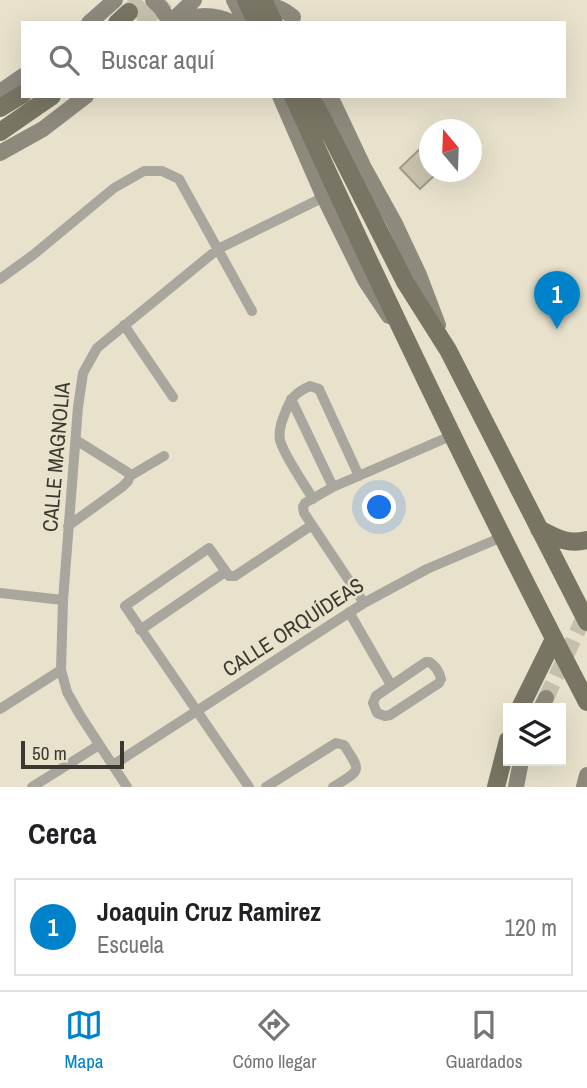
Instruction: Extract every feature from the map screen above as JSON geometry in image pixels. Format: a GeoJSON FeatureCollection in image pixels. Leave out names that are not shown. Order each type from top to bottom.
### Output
{"type":"FeatureCollection","features":[{"type":"Feature","properties":{"kind":"main road"},"geometry":{"type":"LineString","coordinates":[[246,0],[255,21]]}},
{"type":"Feature","properties":{"kind":"main road"},"geometry":{"type":"LineString","coordinates":[[263,0],[273,21]]}},
{"type":"Feature","properties":{"kind":"main road"},"geometry":{"type":"LineString","coordinates":[[0,108],[21,95]]}},
{"type":"Feature","properties":{"kind":"main road"},"geometry":{"type":"LineString","coordinates":[[0,132],[49,98]]}},
{"type":"Feature","properties":{"kind":"main road"},"geometry":{"type":"LineString","coordinates":[[294,98],[502,537],[587,702]]}},
{"type":"Feature","properties":{"kind":"main road"},"geometry":{"type":"LineString","coordinates":[[312,98],[405,282],[449,350],[587,622]]}},
{"type":"Feature","properties":{"kind":"main road"},"geometry":{"type":"LineString","coordinates":[[540,529],[572,543],[587,540]]}},
{"type":"Feature","properties":{"kind":"main road"},"geometry":{"type":"LineString","coordinates":[[522,703],[554,639]]}},
{"type":"Feature","properties":{"kind":"main road"},"geometry":{"type":"LineString","coordinates":[[496,787],[503,760]]}},
{"type":"Feature","properties":{"kind":"street"},"geometry":{"type":"LineString","coordinates":[[153,0],[162,8],[169,21]]}},
{"type":"Feature","properties":{"kind":"street"},"geometry":{"type":"LineString","coordinates":[[171,21],[194,0]]}},
{"type":"Feature","properties":{"kind":"street"},"geometry":{"type":"LineString","coordinates":[[234,0],[245,21]]}},
{"type":"Feature","properties":{"kind":"street"},"geometry":{"type":"LineString","coordinates":[[284,0],[294,20]]}},
{"type":"Feature","properties":{"kind":"street"},"geometry":{"type":"LineString","coordinates":[[291,0],[294,20]]}},
{"type":"Feature","properties":{"kind":"street"},"geometry":{"type":"LineString","coordinates":[[257,21],[259,15],[273,7],[283,9],[294,20]]}},
{"type":"Feature","properties":{"kind":"street"},"geometry":{"type":"LineString","coordinates":[[95,21],[120,12]]}},
{"type":"Feature","properties":{"kind":"street"},"geometry":{"type":"LineString","coordinates":[[174,21],[202,15],[229,21]]}},
{"type":"Feature","properties":{"kind":"street"},"geometry":{"type":"LineString","coordinates":[[0,92],[21,77]]}},
{"type":"Feature","properties":{"kind":"street"},"geometry":{"type":"LineString","coordinates":[[0,153],[43,129],[83,98]]}},
{"type":"Feature","properties":{"kind":"street"},"geometry":{"type":"LineString","coordinates":[[281,98],[324,197],[365,280],[415,355]]}},
{"type":"Feature","properties":{"kind":"street"},"geometry":{"type":"LineString","coordinates":[[331,98],[419,275],[449,350]]}},
{"type":"Feature","properties":{"kind":"street"},"geometry":{"type":"LineString","coordinates":[[0,279],[114,188],[144,171],[162,171],[179,180],[252,311]]}},
{"type":"Feature","properties":{"kind":"street","name":"CALLE MAGNOLIA"},"geometry":{"type":"LineString","coordinates":[[127,787],[67,692],[61,670],[68,526],[83,373],[97,348],[218,249],[324,197]]}},
{"type":"Feature","properties":{"kind":"street"},"geometry":{"type":"LineString","coordinates":[[124,325],[173,397]]}},
{"type":"Feature","properties":{"kind":"street"},"geometry":{"type":"LineString","coordinates":[[313,499],[282,448],[279,438],[281,421],[291,399],[300,390],[310,386],[319,389],[359,476]]}},
{"type":"Feature","properties":{"kind":"street"},"geometry":{"type":"LineString","coordinates":[[291,399],[333,487]]}},
{"type":"Feature","properties":{"kind":"street"},"geometry":{"type":"LineString","coordinates":[[364,603],[312,526],[303,507],[305,503],[333,487],[453,435]]}},
{"type":"Feature","properties":{"kind":"street"},"geometry":{"type":"LineString","coordinates":[[76,440],[130,476]]}},
{"type":"Feature","properties":{"kind":"street"},"geometry":{"type":"LineString","coordinates":[[68,526],[122,487],[130,476],[164,456]]}},
{"type":"Feature","properties":{"kind":"street"},"geometry":{"type":"LineString","coordinates":[[249,787],[125,606],[209,548],[225,572],[229,576],[235,576],[312,526]]}},
{"type":"Feature","properties":{"kind":"street","name":"CALLE ORQUÍDEAS"},"geometry":{"type":"LineString","coordinates":[[113,765],[364,603],[427,569],[502,537]]}},
{"type":"Feature","properties":{"kind":"street"},"geometry":{"type":"LineString","coordinates":[[140,630],[225,572]]}},
{"type":"Feature","properties":{"kind":"street"},"geometry":{"type":"LineString","coordinates":[[0,593],[63,600]]}},
{"type":"Feature","properties":{"kind":"street"},"geometry":{"type":"LineString","coordinates":[[349,612],[391,685]]}},
{"type":"Feature","properties":{"kind":"street"},"geometry":{"type":"LineString","coordinates":[[429,662],[441,679],[385,716],[377,713],[373,703],[376,696],[391,685],[429,662]]}},
{"type":"Feature","properties":{"kind":"street"},"geometry":{"type":"LineString","coordinates":[[0,709],[61,670]]}},
{"type":"Feature","properties":{"kind":"street"},"geometry":{"type":"LineString","coordinates":[[266,787],[336,743],[341,743],[357,768],[354,774],[333,787]]}},
{"type":"Feature","properties":{"kind":"street"},"geometry":{"type":"LineString","coordinates":[[32,787],[99,745]]}},
{"type":"Feature","properties":{"kind":"street"},"geometry":{"type":"LineString","coordinates":[[516,787],[520,766]]}},
{"type":"Feature","properties":{"kind":"street"},"geometry":{"type":"LineString","coordinates":[[584,787],[587,775]]}},
{"type":"Feature","properties":{"kind":"building"},"geometry":{"type":"Polygon","coordinates":[[[419,150],[419,182],[427,182],[420,189],[400,168],[419,150]]]}},
{"type":"Feature","properties":{"kind":"tunnel"},"geometry":{"type":"LineString","coordinates":[[129,12],[142,0]]}},
{"type":"Feature","properties":{"kind":"tunnel"},"geometry":{"type":"LineString","coordinates":[[142,21],[166,0]]}},
{"type":"Feature","properties":{"kind":"tunnel"},"geometry":{"type":"LineString","coordinates":[[546,698],[587,611]]}},
{"type":"Feature","properties":{"kind":"place","name":"Joaquin Cruz Ramirez"},"geometry":{"type":"Point","coordinates":[557,329]}}]}
